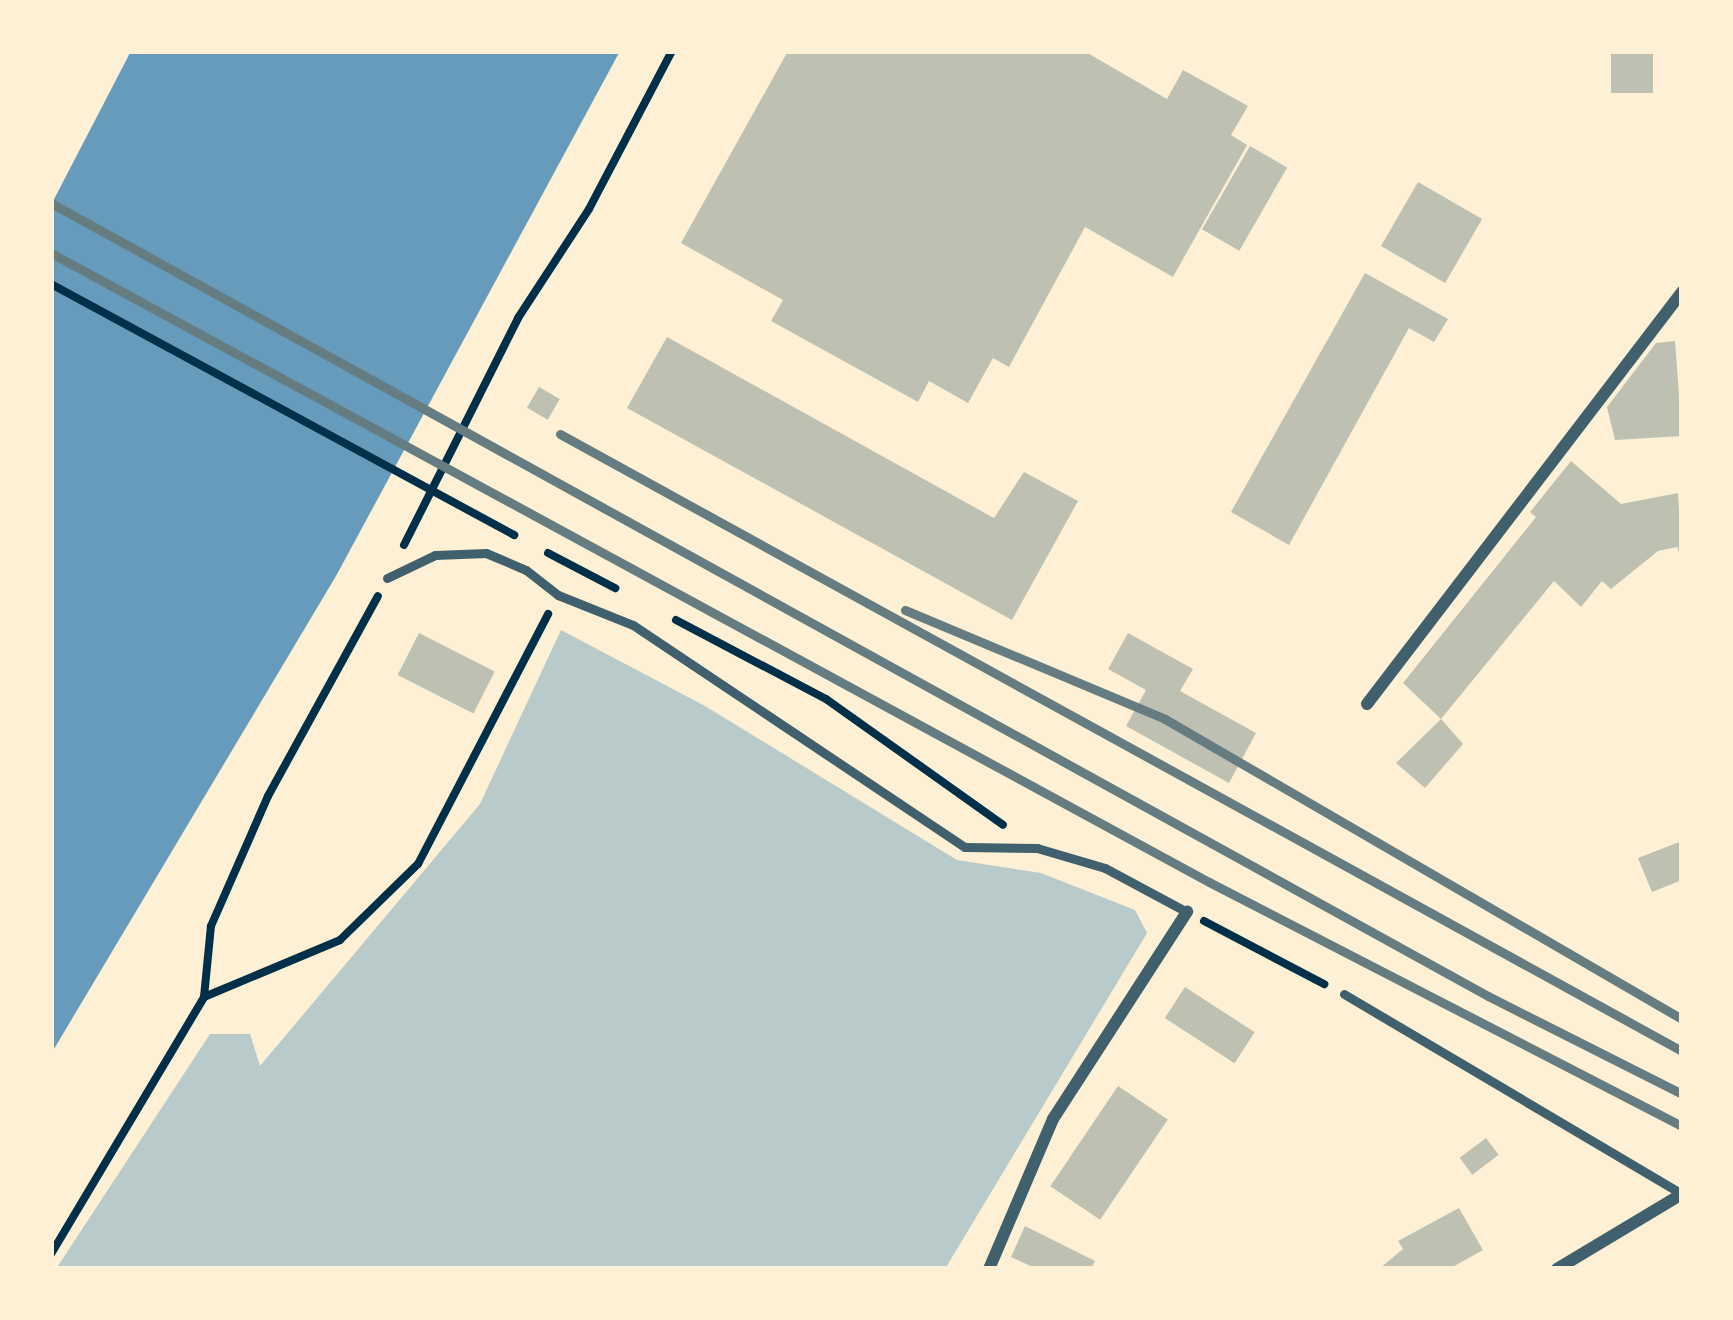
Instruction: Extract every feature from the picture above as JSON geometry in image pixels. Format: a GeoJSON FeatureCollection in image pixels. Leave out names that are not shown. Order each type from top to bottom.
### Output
{"type":"FeatureCollection","features":[{"type":"Feature","properties":{"kind":"street"},"geometry":{"type":"LineString","coordinates":[[1367,704],[1682,292]]}},
{"type":"Feature","properties":{"kind":"street"},"geometry":{"type":"LineString","coordinates":[[989,1269],[1053,1119],[1187,912]]}},
{"type":"Feature","properties":{"kind":"street"},"geometry":{"type":"LineString","coordinates":[[1557,1269],[1682,1194]]}},
{"type":"Feature","properties":{"kind":"lane"},"geometry":{"type":"LineString","coordinates":[[387,578],[436,555],[486,554],[526,570],[558,595],[633,625],[965,848],[1037,848],[1105,868],[1187,912]]}},
{"type":"Feature","properties":{"kind":"lane"},"geometry":{"type":"LineString","coordinates":[[1344,994],[1682,1194]]}},
{"type":"Feature","properties":{"kind":"path"},"geometry":{"type":"LineString","coordinates":[[51,1254],[204,997],[211,926],[268,796],[387,578],[518,319],[589,209],[672,51]]}},
{"type":"Feature","properties":{"kind":"path"},"geometry":{"type":"LineString","coordinates":[[51,284],[620,590]]}},
{"type":"Feature","properties":{"kind":"path"},"geometry":{"type":"LineString","coordinates":[[204,997],[340,940],[418,864],[558,595]]}},
{"type":"Feature","properties":{"kind":"path"},"geometry":{"type":"LineString","coordinates":[[661,612],[826,699],[1037,848]]}},
{"type":"Feature","properties":{"kind":"path"},"geometry":{"type":"LineString","coordinates":[[1187,912],[1344,994]]}},
{"type":"Feature","properties":{"kind":"shaded area"},"geometry":{"type":"Polygon","coordinates":[[[561,630],[705,706],[957,860],[1041,873],[1135,910],[1147,933],[945,1269],[56,1269],[210,1034],[250,1034],[260,1066],[480,804],[561,630]]]}},
{"type":"Feature","properties":{"kind":"water"},"geometry":{"type":"Polygon","coordinates":[[[131,51],[620,51],[336,576],[51,1054],[51,205],[131,51]]]}},
{"type":"Feature","properties":{"kind":"building"},"geometry":{"type":"Polygon","coordinates":[[[788,51],[1084,51],[1167,99],[1183,70],[1248,106],[1231,135],[1247,145],[1173,277],[1085,227],[1009,367],[993,358],[968,403],[929,381],[918,402],[771,321],[783,300],[681,243],[788,51]]]}},
{"type":"Feature","properties":{"kind":"building"},"geometry":{"type":"Polygon","coordinates":[[[1611,51],[1653,51],[1653,93],[1611,93],[1611,51]]]}},
{"type":"Feature","properties":{"kind":"building"},"geometry":{"type":"Polygon","coordinates":[[[1250,146],[1287,168],[1239,251],[1202,229],[1250,146]]]}},
{"type":"Feature","properties":{"kind":"building"},"geometry":{"type":"Polygon","coordinates":[[[1418,182],[1482,219],[1445,283],[1381,246],[1418,182]]]}},
{"type":"Feature","properties":{"kind":"building"},"geometry":{"type":"Polygon","coordinates":[[[1365,273],[1448,319],[1434,342],[1409,328],[1289,545],[1231,512],[1365,273]]]}},
{"type":"Feature","properties":{"kind":"building"},"geometry":{"type":"Polygon","coordinates":[[[667,337],[994,518],[1024,472],[1078,501],[1012,620],[627,408],[667,337]]]}},
{"type":"Feature","properties":{"kind":"building"},"geometry":{"type":"Polygon","coordinates":[[[1675,341],[1682,436],[1615,440],[1607,407],[1656,343],[1675,341]]]}},
{"type":"Feature","properties":{"kind":"building"},"geometry":{"type":"Polygon","coordinates":[[[539,387],[560,399],[548,420],[527,408],[539,387]]]}},
{"type":"Feature","properties":{"kind":"building"},"geometry":{"type":"Polygon","coordinates":[[[1571,461],[1621,504],[1678,493],[1682,559],[1677,547],[1658,551],[1611,589],[1602,581],[1581,607],[1554,581],[1441,719],[1403,683],[1536,517],[1530,512],[1571,461]]]}},
{"type":"Feature","properties":{"kind":"building"},"geometry":{"type":"Polygon","coordinates":[[[419,633],[495,672],[473,713],[398,675],[419,633]]]}},
{"type":"Feature","properties":{"kind":"building"},"geometry":{"type":"Polygon","coordinates":[[[1128,633],[1193,669],[1180,691],[1256,733],[1229,783],[1126,726],[1146,690],[1108,669],[1128,633]]]}},
{"type":"Feature","properties":{"kind":"building"},"geometry":{"type":"Polygon","coordinates":[[[1441,719],[1463,744],[1425,788],[1396,763],[1441,719]]]}},
{"type":"Feature","properties":{"kind":"building"},"geometry":{"type":"Polygon","coordinates":[[[1682,841],[1682,880],[1652,892],[1638,858],[1682,841]]]}},
{"type":"Feature","properties":{"kind":"building"},"geometry":{"type":"Polygon","coordinates":[[[1185,987],[1255,1032],[1234,1063],[1165,1018],[1185,987]]]}},
{"type":"Feature","properties":{"kind":"building"},"geometry":{"type":"Polygon","coordinates":[[[1118,1086],[1168,1120],[1100,1220],[1050,1186],[1118,1086]]]}},
{"type":"Feature","properties":{"kind":"building"},"geometry":{"type":"Polygon","coordinates":[[[1486,1138],[1499,1155],[1472,1175],[1460,1158],[1486,1138]]]}},
{"type":"Feature","properties":{"kind":"building"},"geometry":{"type":"Polygon","coordinates":[[[1459,1208],[1483,1250],[1449,1269],[1379,1269],[1403,1249],[1398,1241],[1459,1208]]]}},
{"type":"Feature","properties":{"kind":"building"},"geometry":{"type":"Polygon","coordinates":[[[1025,1226],[1095,1261],[1091,1269],[1037,1269],[1011,1257],[1025,1226]]]}},
{"type":"Feature","properties":{"kind":"railway"},"geometry":{"type":"LineString","coordinates":[[51,203],[1488,996],[1682,1094]]}},
{"type":"Feature","properties":{"kind":"railway"},"geometry":{"type":"LineString","coordinates":[[51,253],[1209,882],[1682,1126]]}},
{"type":"Feature","properties":{"kind":"railway"},"geometry":{"type":"LineString","coordinates":[[560,434],[1682,1051]]}},
{"type":"Feature","properties":{"kind":"railway"},"geometry":{"type":"LineString","coordinates":[[905,610],[1165,719],[1682,1019]]}}]}
